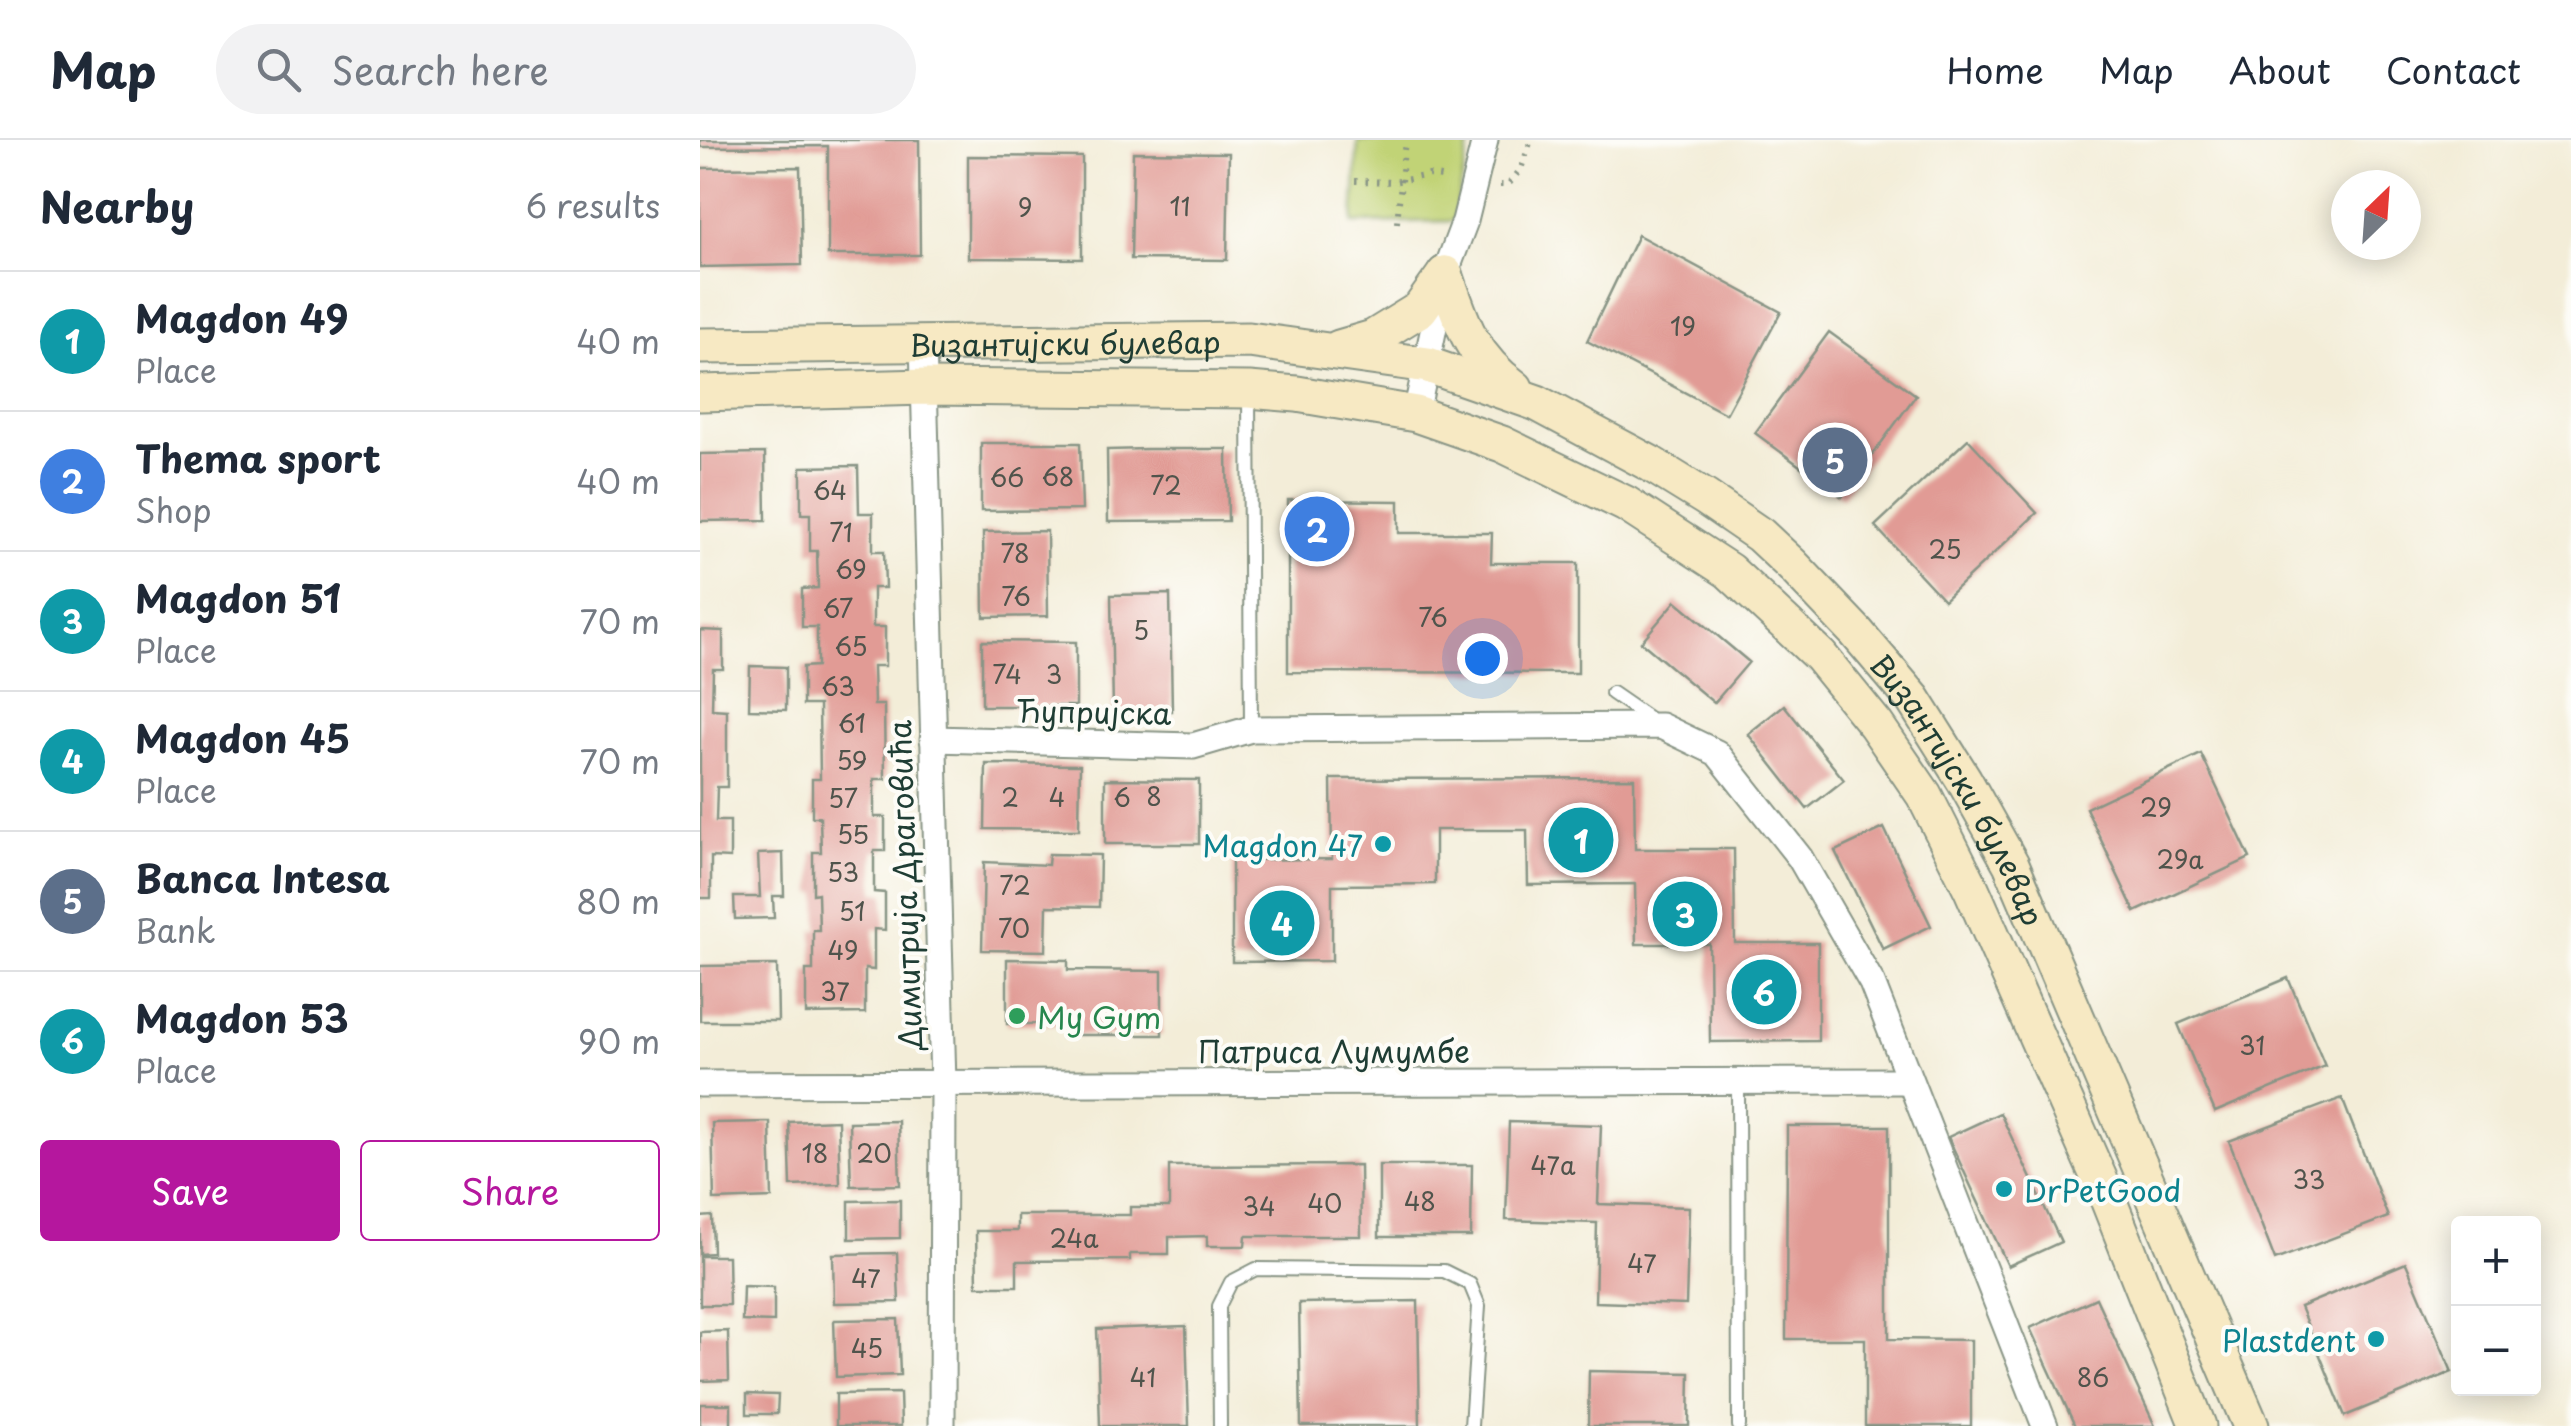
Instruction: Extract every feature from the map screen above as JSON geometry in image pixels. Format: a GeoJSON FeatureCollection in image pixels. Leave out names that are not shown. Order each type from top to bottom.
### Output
{"type":"FeatureCollection","features":[{"type":"Feature","properties":{"kind":"street"},"geometry":{"type":"LineString","coordinates":[[1416,414],[1446,274],[1485,140]]}},
{"type":"Feature","properties":{"kind":"street"},"geometry":{"type":"LineString","coordinates":[[1334,350],[1372,338],[1420,309],[1446,274]]}},
{"type":"Feature","properties":{"kind":"street"},"geometry":{"type":"LineString","coordinates":[[1446,274],[1467,338],[1491,371],[1536,403]]}},
{"type":"Feature","properties":{"kind":"street","name":"Византијски булевар"},"geometry":{"type":"LineString","coordinates":[[700,346],[1249,340],[1428,365],[1536,403],[1651,464],[1760,535],[1856,632],[1913,699],[2011,864],[2251,1426]]}},
{"type":"Feature","properties":{"kind":"street","name":"Димитрија Драговића"},"geometry":{"type":"LineString","coordinates":[[923,342],[943,1084],[942,1426]]}},
{"type":"Feature","properties":{"kind":"street","name":"Византијски булевар"},"geometry":{"type":"LineString","coordinates":[[700,394],[926,387],[1249,390],[1416,414],[1502,444],[1626,504],[1729,570],[1820,656],[1876,725],[1924,795],[1971,888],[2106,1194],[2198,1426]]}},
{"type":"Feature","properties":{"kind":"street"},"geometry":{"type":"LineString","coordinates":[[1661,726],[1717,753],[1800,858],[1872,982],[2045,1426]]}},
{"type":"Feature","properties":{"kind":"street","name":"Ћупријска"},"geometry":{"type":"LineString","coordinates":[[932,739],[1193,746],[1252,730],[1661,726]]}},
{"type":"Feature","properties":{"kind":"street","name":"Патриса Лумумбе"},"geometry":{"type":"LineString","coordinates":[[700,1084],[1908,1081]]}},
{"type":"Feature","properties":{"kind":"lane"},"geometry":{"type":"LineString","coordinates":[[1249,390],[1252,730]]}},
{"type":"Feature","properties":{"kind":"lane"},"geometry":{"type":"LineString","coordinates":[[1612,694],[1661,726]]}},
{"type":"Feature","properties":{"kind":"lane"},"geometry":{"type":"LineString","coordinates":[[1738,1082],[1739,1426]]}},
{"type":"Feature","properties":{"kind":"lane"},"geometry":{"type":"LineString","coordinates":[[1220,1426],[1219,1306],[1231,1282],[1256,1268],[1444,1271],[1470,1284],[1479,1306],[1472,1426]]}},
{"type":"Feature","properties":{"kind":"path"},"geometry":{"type":"LineString","coordinates":[[1397,223],[1406,140]]}},
{"type":"Feature","properties":{"kind":"path"},"geometry":{"type":"LineString","coordinates":[[1356,181],[1401,181],[1429,175],[1475,185]]}},
{"type":"Feature","properties":{"kind":"green space"},"geometry":{"type":"Polygon","coordinates":[[[1358,140],[1470,140],[1454,221],[1353,223],[1358,140]]]}},
{"type":"Feature","properties":{"kind":"building"},"geometry":{"type":"Polygon","coordinates":[[[700,140],[919,140],[920,255],[828,255],[828,146],[700,147],[700,140]]]}},
{"type":"Feature","properties":{"kind":"building"},"geometry":{"type":"Polygon","coordinates":[[[1133,152],[1229,153],[1227,260],[1131,259],[1133,152]]]}},
{"type":"Feature","properties":{"kind":"building"},"geometry":{"type":"Polygon","coordinates":[[[968,156],[1082,157],[1082,259],[968,258],[968,156]]]}},
{"type":"Feature","properties":{"kind":"building"},"geometry":{"type":"Polygon","coordinates":[[[800,167],[802,265],[700,267],[700,168],[800,167]]]}},
{"type":"Feature","properties":{"kind":"building"},"geometry":{"type":"Polygon","coordinates":[[[1638,235],[1781,312],[1726,414],[1587,341],[1638,235]]]}},
{"type":"Feature","properties":{"kind":"building"},"geometry":{"type":"Polygon","coordinates":[[[1829,332],[1916,395],[1842,497],[1755,433],[1829,332]]]}},
{"type":"Feature","properties":{"kind":"building"},"geometry":{"type":"Polygon","coordinates":[[[1968,439],[2037,513],[1944,600],[1875,526],[1968,439]]]}},
{"type":"Feature","properties":{"kind":"building"},"geometry":{"type":"Polygon","coordinates":[[[981,443],[1080,443],[1082,510],[981,511],[981,443]]]}},
{"type":"Feature","properties":{"kind":"building"},"geometry":{"type":"Polygon","coordinates":[[[1227,449],[1228,521],[1108,522],[1107,450],[1227,449]]]}},
{"type":"Feature","properties":{"kind":"building"},"geometry":{"type":"Polygon","coordinates":[[[765,453],[766,520],[700,521],[700,454],[765,453]]]}},
{"type":"Feature","properties":{"kind":"building"},"geometry":{"type":"Polygon","coordinates":[[[858,466],[859,513],[873,513],[873,551],[884,551],[885,588],[873,588],[873,627],[885,627],[885,666],[873,666],[874,705],[884,705],[885,779],[874,779],[874,817],[885,817],[885,851],[874,851],[874,892],[885,893],[885,930],[874,929],[874,970],[865,969],[865,1013],[806,1014],[806,970],[813,970],[813,930],[819,930],[818,893],[813,894],[813,852],[821,852],[820,817],[812,817],[812,779],[820,779],[819,705],[803,705],[803,667],[817,666],[817,627],[802,627],[802,589],[818,588],[817,551],[810,551],[810,514],[801,514],[801,467],[858,466]]]}},
{"type":"Feature","properties":{"kind":"building"},"geometry":{"type":"Polygon","coordinates":[[[1288,500],[1399,501],[1399,533],[1492,533],[1491,563],[1578,563],[1578,673],[1288,672],[1288,500]]]}},
{"type":"Feature","properties":{"kind":"building"},"geometry":{"type":"Polygon","coordinates":[[[1047,531],[1048,616],[984,617],[983,532],[1047,531]]]}},
{"type":"Feature","properties":{"kind":"building"},"geometry":{"type":"Polygon","coordinates":[[[1170,594],[1172,711],[1113,712],[1111,595],[1170,594]]]}},
{"type":"Feature","properties":{"kind":"building"},"geometry":{"type":"Polygon","coordinates":[[[1676,601],[1749,662],[1714,703],[1641,642],[1676,601]]]}},
{"type":"Feature","properties":{"kind":"building"},"geometry":{"type":"Polygon","coordinates":[[[700,630],[723,631],[723,669],[713,669],[712,709],[727,710],[727,787],[717,787],[716,821],[730,821],[730,858],[711,857],[711,898],[700,898],[700,630]]]}},
{"type":"Feature","properties":{"kind":"building"},"geometry":{"type":"Polygon","coordinates":[[[982,641],[1076,642],[1076,706],[982,706],[982,641]]]}},
{"type":"Feature","properties":{"kind":"building"},"geometry":{"type":"Polygon","coordinates":[[[750,666],[786,667],[786,710],[749,709],[750,666]]]}},
{"type":"Feature","properties":{"kind":"building"},"geometry":{"type":"Polygon","coordinates":[[[1784,705],[1844,780],[1807,809],[1748,734],[1784,705]]]}},
{"type":"Feature","properties":{"kind":"building"},"geometry":{"type":"Polygon","coordinates":[[[2201,754],[2250,858],[2135,912],[2086,808],[2201,754]]]}},
{"type":"Feature","properties":{"kind":"building"},"geometry":{"type":"Polygon","coordinates":[[[986,764],[1080,765],[1079,830],[985,829],[986,764]]]}},
{"type":"Feature","properties":{"kind":"building"},"geometry":{"type":"Polygon","coordinates":[[[1634,778],[1635,849],[1734,849],[1735,943],[1818,943],[1818,1041],[1710,1042],[1709,944],[1636,944],[1635,884],[1528,885],[1527,830],[1435,830],[1435,884],[1332,885],[1332,961],[1232,962],[1232,860],[1332,859],[1331,779],[1634,778]]]}},
{"type":"Feature","properties":{"kind":"building"},"geometry":{"type":"Polygon","coordinates":[[[1105,779],[1199,780],[1199,844],[1105,844],[1105,779]]]}},
{"type":"Feature","properties":{"kind":"building"},"geometry":{"type":"Polygon","coordinates":[[[1884,828],[1931,926],[1883,949],[1835,851],[1884,828]]]}},
{"type":"Feature","properties":{"kind":"building"},"geometry":{"type":"Polygon","coordinates":[[[783,853],[784,896],[773,896],[774,918],[735,919],[734,897],[760,897],[758,854],[783,853]]]}},
{"type":"Feature","properties":{"kind":"building"},"geometry":{"type":"Polygon","coordinates":[[[1049,854],[1100,855],[1099,907],[1047,906],[1046,951],[982,950],[984,862],[1048,865],[1049,854]]]}},
{"type":"Feature","properties":{"kind":"building"},"geometry":{"type":"Polygon","coordinates":[[[1007,959],[1068,960],[1068,970],[1162,971],[1162,1035],[1068,1035],[1067,1024],[1007,1024],[1007,959]]]}},
{"type":"Feature","properties":{"kind":"building"},"geometry":{"type":"Polygon","coordinates":[[[777,965],[778,1021],[700,1021],[700,966],[777,965]]]}},
{"type":"Feature","properties":{"kind":"building"},"geometry":{"type":"Polygon","coordinates":[[[2288,978],[2325,1066],[2215,1112],[2178,1024],[2288,978]]]}},
{"type":"Feature","properties":{"kind":"building"},"geometry":{"type":"Polygon","coordinates":[[[2342,1098],[2388,1217],[2275,1260],[2229,1141],[2342,1098]]]}},
{"type":"Feature","properties":{"kind":"building","name":"DrPetGood"},"geometry":{"type":"Polygon","coordinates":[[[2000,1113],[2061,1242],[2008,1266],[1948,1137],[2000,1113]]]}},
{"type":"Feature","properties":{"kind":"building"},"geometry":{"type":"Polygon","coordinates":[[[838,1120],[840,1184],[791,1186],[789,1122],[838,1120]]]}},
{"type":"Feature","properties":{"kind":"building"},"geometry":{"type":"Polygon","coordinates":[[[898,1121],[900,1185],[851,1186],[849,1122],[898,1121]]]}},
{"type":"Feature","properties":{"kind":"building"},"geometry":{"type":"Polygon","coordinates":[[[770,1122],[772,1198],[714,1200],[712,1123],[770,1122]]]}},
{"type":"Feature","properties":{"kind":"building"},"geometry":{"type":"Polygon","coordinates":[[[1509,1122],[1601,1125],[1598,1204],[1689,1207],[1686,1305],[1595,1302],[1597,1223],[1506,1220],[1509,1122]]]}},
{"type":"Feature","properties":{"kind":"building"},"geometry":{"type":"Polygon","coordinates":[[[1787,1126],[1889,1126],[1889,1339],[1971,1340],[1971,1426],[1865,1426],[1865,1339],[1786,1339],[1787,1126]]]}},
{"type":"Feature","properties":{"kind":"building"},"geometry":{"type":"Polygon","coordinates":[[[1360,1165],[1361,1236],[1246,1236],[1245,1246],[1207,1246],[1207,1236],[1169,1237],[1169,1254],[1130,1254],[1130,1260],[1017,1261],[1017,1286],[977,1286],[976,1231],[1017,1231],[1017,1215],[1130,1215],[1130,1207],[1169,1207],[1169,1166],[1360,1165]]]}},
{"type":"Feature","properties":{"kind":"building"},"geometry":{"type":"Polygon","coordinates":[[[1379,1165],[1472,1165],[1471,1237],[1379,1237],[1379,1165]]]}},
{"type":"Feature","properties":{"kind":"building"},"geometry":{"type":"Polygon","coordinates":[[[900,1200],[900,1238],[849,1239],[849,1201],[900,1200]]]}},
{"type":"Feature","properties":{"kind":"building"},"geometry":{"type":"Polygon","coordinates":[[[712,1216],[713,1253],[700,1254],[700,1217],[712,1216]]]}},
{"type":"Feature","properties":{"kind":"building"},"geometry":{"type":"Polygon","coordinates":[[[897,1253],[899,1302],[834,1303],[833,1254],[897,1253]]]}},
{"type":"Feature","properties":{"kind":"building"},"geometry":{"type":"Polygon","coordinates":[[[700,1256],[728,1256],[729,1305],[700,1305],[700,1256]]]}},
{"type":"Feature","properties":{"kind":"building","name":"Plastdent"},"geometry":{"type":"Polygon","coordinates":[[[2406,1263],[2451,1372],[2345,1416],[2300,1307],[2406,1263]]]}},
{"type":"Feature","properties":{"kind":"building"},"geometry":{"type":"Polygon","coordinates":[[[743,1286],[774,1287],[774,1322],[742,1321],[743,1286]]]}},
{"type":"Feature","properties":{"kind":"building"},"geometry":{"type":"Polygon","coordinates":[[[2096,1298],[2155,1426],[2075,1426],[2030,1328],[2096,1298]]]}},
{"type":"Feature","properties":{"kind":"building"},"geometry":{"type":"Polygon","coordinates":[[[1418,1301],[1420,1426],[1301,1426],[1299,1303],[1418,1301]]]}},
{"type":"Feature","properties":{"kind":"building"},"geometry":{"type":"Polygon","coordinates":[[[898,1319],[900,1375],[836,1377],[834,1320],[898,1319]]]}},
{"type":"Feature","properties":{"kind":"building"},"geometry":{"type":"Polygon","coordinates":[[[1186,1326],[1189,1426],[1100,1426],[1097,1329],[1186,1326]]]}},
{"type":"Feature","properties":{"kind":"building"},"geometry":{"type":"Polygon","coordinates":[[[728,1331],[729,1380],[700,1381],[700,1332],[728,1331]]]}},
{"type":"Feature","properties":{"kind":"building"},"geometry":{"type":"Polygon","coordinates":[[[1589,1371],[1690,1373],[1689,1426],[1588,1426],[1589,1371]]]}},
{"type":"Feature","properties":{"kind":"building"},"geometry":{"type":"Polygon","coordinates":[[[900,1393],[901,1426],[836,1426],[836,1394],[900,1393]]]}},
{"type":"Feature","properties":{"kind":"building"},"geometry":{"type":"Polygon","coordinates":[[[747,1394],[778,1395],[777,1414],[747,1414],[747,1394]]]}},
{"type":"Feature","properties":{"kind":"building"},"geometry":{"type":"Polygon","coordinates":[[[700,1404],[731,1404],[731,1426],[700,1426],[700,1404]]]}},
{"type":"Feature","properties":{"kind":"place","name":"Banca Intesa"},"geometry":{"type":"Point","coordinates":[1835,460]}},
{"type":"Feature","properties":{"kind":"place","name":"Thema sport"},"geometry":{"type":"Point","coordinates":[1317,529]}},
{"type":"Feature","properties":{"kind":"place","name":"Magdon 49"},"geometry":{"type":"Point","coordinates":[1581,840]}},
{"type":"Feature","properties":{"kind":"place","name":"Magdon 47"},"geometry":{"type":"Point","coordinates":[1383,844]}},
{"type":"Feature","properties":{"kind":"place","name":"Magdon 51"},"geometry":{"type":"Point","coordinates":[1685,914]}},
{"type":"Feature","properties":{"kind":"place","name":"Magdon 45"},"geometry":{"type":"Point","coordinates":[1282,923]}},
{"type":"Feature","properties":{"kind":"place","name":"Magdon 53"},"geometry":{"type":"Point","coordinates":[1764,992]}},
{"type":"Feature","properties":{"kind":"place","name":"My Gym"},"geometry":{"type":"Point","coordinates":[1017,1016]}},
{"type":"Feature","properties":{"kind":"place","name":"DrPetGood"},"geometry":{"type":"Point","coordinates":[2004,1189]}},
{"type":"Feature","properties":{"kind":"place","name":"Plastdent"},"geometry":{"type":"Point","coordinates":[2376,1339]}}]}
